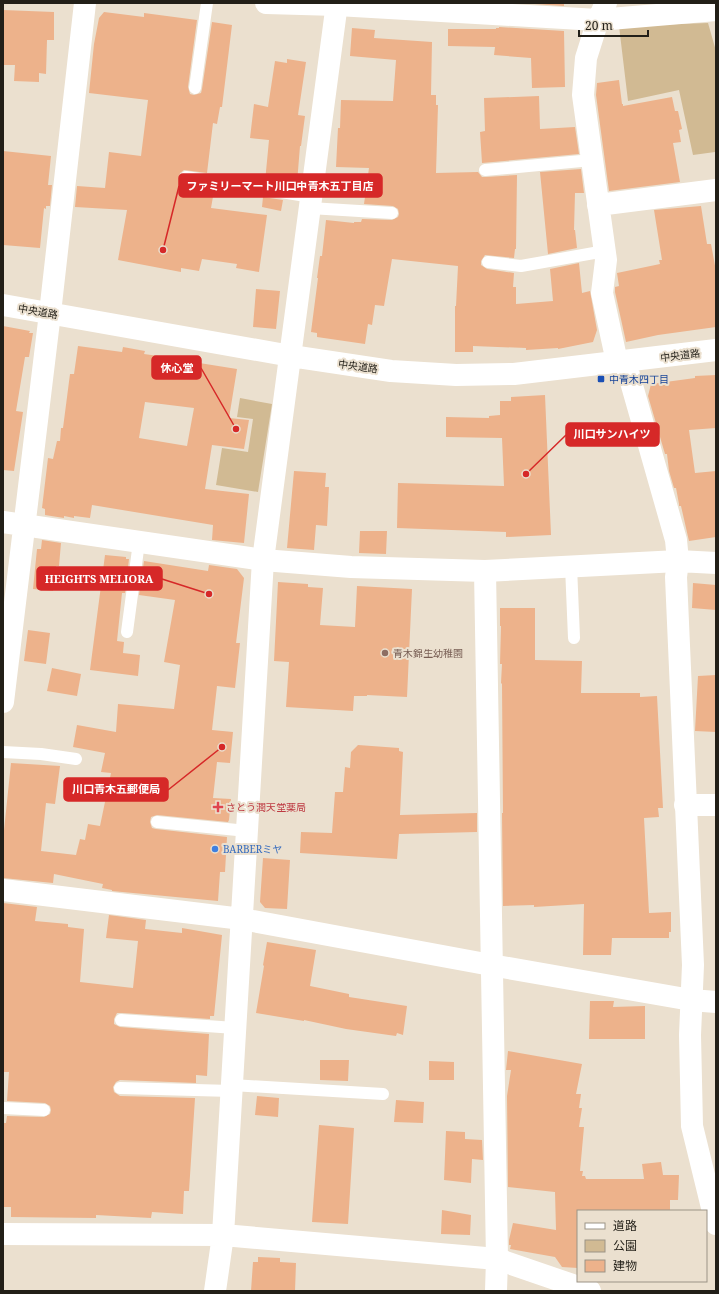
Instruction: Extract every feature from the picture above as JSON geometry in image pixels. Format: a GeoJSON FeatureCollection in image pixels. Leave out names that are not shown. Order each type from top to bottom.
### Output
{"type":"FeatureCollection","features":[{"type":"Feature","properties":{"kind":"street"},"geometry":{"type":"LineString","coordinates":[[3,702],[50,313],[85,3]]}},
{"type":"Feature","properties":{"kind":"street"},"geometry":{"type":"LineString","coordinates":[[266,3],[602,11],[716,10]]}},
{"type":"Feature","properties":{"kind":"street"},"geometry":{"type":"LineString","coordinates":[[215,1291],[223,1235],[263,560],[337,4]]}},
{"type":"Feature","properties":{"kind":"street"},"geometry":{"type":"LineString","coordinates":[[602,11],[586,58],[582,95],[606,260],[602,293],[621,362],[676,540],[678,560],[676,577],[685,804],[693,964],[690,1035],[692,1126],[716,1224]]}},
{"type":"Feature","properties":{"kind":"street"},"geometry":{"type":"LineString","coordinates":[[598,205],[716,190]]}},
{"type":"Feature","properties":{"kind":"street","name":"中央道路"},"geometry":{"type":"LineString","coordinates":[[3,305],[291,356],[391,371],[456,375],[514,374],[716,350]]}},
{"type":"Feature","properties":{"kind":"street"},"geometry":{"type":"LineString","coordinates":[[3,522],[263,560],[350,567],[485,571],[678,560],[716,563]]}},
{"type":"Feature","properties":{"kind":"street"},"geometry":{"type":"LineString","coordinates":[[485,571],[497,1259],[496,1291]]}},
{"type":"Feature","properties":{"kind":"street"},"geometry":{"type":"LineString","coordinates":[[685,804],[716,805]]}},
{"type":"Feature","properties":{"kind":"street"},"geometry":{"type":"LineString","coordinates":[[3,890],[242,918],[491,965],[691,1000],[716,1002]]}},
{"type":"Feature","properties":{"kind":"street"},"geometry":{"type":"LineString","coordinates":[[3,1234],[223,1235],[497,1259],[590,1291]]}},
{"type":"Feature","properties":{"kind":"lane"},"geometry":{"type":"LineString","coordinates":[[195,88],[207,3]]}},
{"type":"Feature","properties":{"kind":"lane"},"geometry":{"type":"LineString","coordinates":[[485,170],[592,160]]}},
{"type":"Feature","properties":{"kind":"lane"},"geometry":{"type":"LineString","coordinates":[[186,177],[311,202],[392,213]]}},
{"type":"Feature","properties":{"kind":"lane"},"geometry":{"type":"LineString","coordinates":[[488,262],[521,266],[605,251]]}},
{"type":"Feature","properties":{"kind":"lane"},"geometry":{"type":"LineString","coordinates":[[127,632],[139,542]]}},
{"type":"Feature","properties":{"kind":"lane"},"geometry":{"type":"LineString","coordinates":[[571,566],[574,638]]}},
{"type":"Feature","properties":{"kind":"lane"},"geometry":{"type":"LineString","coordinates":[[3,752],[41,754],[76,759]]}},
{"type":"Feature","properties":{"kind":"lane"},"geometry":{"type":"LineString","coordinates":[[157,822],[247,831]]}},
{"type":"Feature","properties":{"kind":"lane"},"geometry":{"type":"LineString","coordinates":[[121,1020],[235,1028]]}},
{"type":"Feature","properties":{"kind":"lane"},"geometry":{"type":"LineString","coordinates":[[120,1088],[232,1088],[383,1094]]}},
{"type":"Feature","properties":{"kind":"lane"},"geometry":{"type":"LineString","coordinates":[[3,1108],[44,1110]]}},
{"type":"Feature","properties":{"kind":"green space"},"geometry":{"type":"Polygon","coordinates":[[[708,23],[716,51],[716,154],[715,152],[693,155],[679,90],[628,101],[619,26],[708,23]]]}},
{"type":"Feature","properties":{"kind":"green space"},"geometry":{"type":"Polygon","coordinates":[[[240,398],[272,404],[258,492],[216,485],[222,448],[248,452],[253,419],[237,417],[240,398]]]}},
{"type":"Feature","properties":{"kind":"building"},"geometry":{"type":"Polygon","coordinates":[[[520,3],[564,3],[564,6],[520,3]]]}},
{"type":"Feature","properties":{"kind":"building"},"geometry":{"type":"Polygon","coordinates":[[[3,10],[54,12],[54,40],[47,40],[46,74],[39,73],[39,82],[14,81],[15,65],[3,65],[3,10]]]}},
{"type":"Feature","properties":{"kind":"building"},"geometry":{"type":"Polygon","coordinates":[[[104,12],[144,17],[144,13],[197,20],[188,87],[190,94],[194,95],[201,93],[202,89],[212,22],[232,25],[222,107],[220,107],[217,124],[213,123],[207,173],[184,170],[180,173],[179,179],[184,184],[214,191],[211,208],[267,215],[259,272],[236,268],[237,264],[202,259],[199,271],[181,268],[181,272],[118,260],[127,210],[75,207],[77,186],[105,188],[109,152],[141,156],[148,100],[89,93],[94,44],[99,18],[104,12]]]}},
{"type":"Feature","properties":{"kind":"building"},"geometry":{"type":"Polygon","coordinates":[[[499,27],[564,31],[565,87],[532,88],[531,58],[494,55],[495,47],[448,46],[448,29],[496,29],[499,27]]]}},
{"type":"Feature","properties":{"kind":"building"},"geometry":{"type":"Polygon","coordinates":[[[352,28],[375,30],[374,38],[432,42],[431,95],[436,95],[436,105],[438,105],[436,173],[478,172],[482,177],[517,175],[516,249],[514,258],[485,255],[481,261],[481,265],[487,269],[514,273],[513,287],[516,287],[516,304],[553,301],[550,269],[579,263],[582,293],[590,291],[597,330],[593,342],[558,349],[526,350],[526,348],[473,346],[473,352],[455,352],[455,306],[458,266],[392,259],[384,306],[375,305],[372,325],[368,324],[365,344],[317,337],[317,333],[311,332],[317,278],[320,256],[322,256],[326,220],[354,223],[361,222],[362,219],[392,220],[398,217],[399,214],[398,209],[393,206],[364,204],[369,168],[336,167],[341,100],[393,101],[396,60],[350,56],[352,28]]]}},
{"type":"Feature","properties":{"kind":"building"},"geometry":{"type":"Polygon","coordinates":[[[287,59],[306,62],[298,115],[305,116],[300,146],[297,183],[287,182],[286,185],[265,182],[269,140],[250,138],[254,104],[268,107],[275,61],[287,63],[287,59]]]}},
{"type":"Feature","properties":{"kind":"building"},"geometry":{"type":"Polygon","coordinates":[[[619,80],[623,106],[672,97],[675,111],[678,111],[682,129],[679,130],[681,142],[673,143],[680,182],[609,191],[596,95],[597,83],[619,80]]]}},
{"type":"Feature","properties":{"kind":"building"},"geometry":{"type":"Polygon","coordinates":[[[539,96],[540,129],[575,127],[579,154],[482,163],[480,132],[485,131],[484,98],[539,96]]]}},
{"type":"Feature","properties":{"kind":"building"},"geometry":{"type":"Polygon","coordinates":[[[3,151],[51,156],[48,185],[52,185],[50,206],[46,206],[46,209],[44,208],[40,248],[3,245],[3,151]]]}},
{"type":"Feature","properties":{"kind":"building"},"geometry":{"type":"Polygon","coordinates":[[[581,169],[584,193],[575,193],[574,230],[577,248],[548,254],[540,172],[581,169]]]}},
{"type":"Feature","properties":{"kind":"building"},"geometry":{"type":"Polygon","coordinates":[[[263,197],[283,200],[281,211],[262,207],[263,197]]]}},
{"type":"Feature","properties":{"kind":"building"},"geometry":{"type":"Polygon","coordinates":[[[701,206],[707,244],[711,244],[716,271],[716,327],[658,335],[626,342],[615,292],[615,287],[619,286],[617,273],[660,264],[659,260],[662,260],[654,210],[701,206]]]}},
{"type":"Feature","properties":{"kind":"building"},"geometry":{"type":"Polygon","coordinates":[[[256,289],[280,291],[276,329],[253,327],[256,289]]]}},
{"type":"Feature","properties":{"kind":"building"},"geometry":{"type":"Polygon","coordinates":[[[3,326],[30,331],[29,333],[33,333],[29,357],[25,357],[16,411],[23,412],[14,471],[3,470],[3,326]]]}},
{"type":"Feature","properties":{"kind":"building"},"geometry":{"type":"Polygon","coordinates":[[[78,346],[122,352],[123,347],[145,351],[144,354],[237,369],[229,418],[249,420],[244,449],[212,445],[205,489],[249,494],[244,543],[212,540],[213,525],[92,505],[90,518],[74,516],[74,518],[64,516],[64,518],[45,515],[45,509],[42,508],[48,458],[53,459],[57,441],[60,441],[70,374],[74,374],[78,346]],[[145,402],[139,438],[187,446],[194,408],[145,402]]]}},
{"type":"Feature","properties":{"kind":"building"},"geometry":{"type":"Polygon","coordinates":[[[716,375],[716,428],[689,430],[695,473],[716,471],[716,537],[689,541],[681,506],[679,506],[676,488],[674,488],[669,471],[667,454],[665,454],[648,396],[651,384],[695,378],[695,376],[716,375]]]}},
{"type":"Feature","properties":{"kind":"building"},"geometry":{"type":"Polygon","coordinates":[[[545,395],[551,535],[506,537],[506,532],[397,528],[398,483],[504,486],[502,438],[446,437],[446,417],[489,418],[489,416],[500,415],[500,401],[511,401],[511,397],[545,395]]]}},
{"type":"Feature","properties":{"kind":"building"},"geometry":{"type":"Polygon","coordinates":[[[294,471],[326,473],[325,487],[329,487],[327,526],[316,525],[314,550],[287,548],[294,471]]]}},
{"type":"Feature","properties":{"kind":"building"},"geometry":{"type":"Polygon","coordinates":[[[360,531],[387,531],[386,554],[359,553],[360,531]]]}},
{"type":"Feature","properties":{"kind":"building"},"geometry":{"type":"Polygon","coordinates":[[[42,540],[61,543],[59,566],[56,566],[53,591],[33,589],[37,549],[41,549],[42,540]]]}},
{"type":"Feature","properties":{"kind":"building"},"geometry":{"type":"Polygon","coordinates":[[[105,555],[126,557],[126,559],[129,559],[125,593],[122,593],[117,641],[124,642],[123,653],[140,655],[138,676],[90,670],[105,555]]]}},
{"type":"Feature","properties":{"kind":"building"},"geometry":{"type":"Polygon","coordinates":[[[144,561],[208,571],[209,565],[237,569],[244,578],[236,643],[240,643],[235,688],[217,686],[212,730],[233,732],[230,763],[217,762],[213,798],[231,799],[229,820],[228,822],[157,815],[151,817],[150,822],[152,828],[156,829],[227,837],[225,872],[220,872],[218,901],[112,891],[102,888],[103,884],[54,874],[53,883],[3,878],[3,840],[11,763],[60,766],[55,804],[46,803],[41,851],[76,855],[80,839],[85,840],[88,824],[100,826],[111,773],[101,772],[105,753],[73,747],[77,725],[116,732],[118,704],[174,709],[180,665],[164,662],[175,600],[139,595],[144,561]]]}},
{"type":"Feature","properties":{"kind":"building"},"geometry":{"type":"Polygon","coordinates":[[[278,582],[308,584],[308,587],[323,588],[320,625],[355,627],[357,586],[412,589],[407,697],[367,695],[354,696],[353,711],[286,707],[289,662],[274,661],[278,582]]]}},
{"type":"Feature","properties":{"kind":"building"},"geometry":{"type":"Polygon","coordinates":[[[693,583],[716,585],[716,610],[692,608],[693,583]]]}},
{"type":"Feature","properties":{"kind":"building"},"geometry":{"type":"Polygon","coordinates":[[[500,608],[535,608],[535,660],[582,661],[581,693],[640,693],[640,697],[657,696],[663,808],[658,808],[659,817],[644,818],[649,913],[671,912],[671,932],[669,932],[669,938],[612,938],[611,955],[583,955],[584,904],[534,907],[534,905],[503,906],[502,664],[500,664],[500,608]]]}},
{"type":"Feature","properties":{"kind":"building"},"geometry":{"type":"Polygon","coordinates":[[[28,630],[50,633],[46,664],[24,661],[28,630]]]}},
{"type":"Feature","properties":{"kind":"building"},"geometry":{"type":"Polygon","coordinates":[[[52,668],[81,674],[77,696],[47,691],[52,668]]]}},
{"type":"Feature","properties":{"kind":"building"},"geometry":{"type":"Polygon","coordinates":[[[716,675],[716,732],[695,731],[698,676],[716,675]]]}},
{"type":"Feature","properties":{"kind":"building"},"geometry":{"type":"Polygon","coordinates":[[[358,745],[399,748],[399,751],[403,752],[400,815],[477,813],[477,832],[399,834],[397,859],[300,853],[301,832],[332,833],[335,792],[343,792],[345,767],[350,768],[351,752],[358,745]]]}},
{"type":"Feature","properties":{"kind":"building"},"geometry":{"type":"Polygon","coordinates":[[[263,858],[290,860],[287,909],[265,908],[260,902],[263,858]]]}},
{"type":"Feature","properties":{"kind":"building"},"geometry":{"type":"Polygon","coordinates":[[[3,903],[37,907],[35,921],[68,924],[68,927],[84,929],[80,982],[133,988],[138,941],[106,938],[109,915],[146,920],[145,929],[182,933],[182,928],[222,935],[214,1016],[210,1016],[210,1019],[117,1013],[114,1019],[114,1024],[120,1027],[209,1034],[207,1076],[196,1075],[196,1083],[120,1080],[116,1082],[113,1087],[114,1092],[120,1096],[195,1098],[189,1191],[184,1191],[183,1214],[152,1212],[151,1218],[96,1215],[96,1218],[11,1217],[11,1207],[3,1207],[3,1123],[6,1123],[7,1116],[44,1117],[50,1114],[51,1110],[50,1106],[45,1103],[7,1101],[9,1072],[3,1072],[3,903]]]}},
{"type":"Feature","properties":{"kind":"building"},"geometry":{"type":"Polygon","coordinates":[[[267,942],[316,950],[310,986],[349,994],[349,997],[407,1006],[403,1035],[397,1033],[396,1036],[346,1029],[304,1020],[256,1013],[267,942]]]}},
{"type":"Feature","properties":{"kind":"building"},"geometry":{"type":"Polygon","coordinates":[[[590,1001],[614,1001],[613,1007],[645,1006],[645,1039],[589,1039],[590,1001]]]}},
{"type":"Feature","properties":{"kind":"building"},"geometry":{"type":"Polygon","coordinates":[[[508,1051],[582,1064],[576,1094],[581,1094],[579,1108],[582,1108],[579,1127],[584,1127],[580,1171],[583,1171],[582,1176],[585,1176],[586,1179],[644,1179],[642,1164],[661,1162],[663,1175],[679,1175],[678,1200],[670,1200],[670,1210],[577,1210],[577,1268],[562,1267],[555,1257],[510,1249],[511,1245],[509,1245],[509,1240],[513,1223],[556,1230],[555,1192],[508,1187],[507,1096],[511,1070],[506,1070],[508,1051]]]}},
{"type":"Feature","properties":{"kind":"building"},"geometry":{"type":"Polygon","coordinates":[[[320,1060],[349,1060],[348,1081],[320,1080],[320,1060]]]}},
{"type":"Feature","properties":{"kind":"building"},"geometry":{"type":"Polygon","coordinates":[[[429,1061],[454,1062],[454,1080],[429,1080],[429,1061]]]}},
{"type":"Feature","properties":{"kind":"building"},"geometry":{"type":"Polygon","coordinates":[[[257,1096],[279,1098],[278,1117],[255,1115],[257,1096]]]}},
{"type":"Feature","properties":{"kind":"building"},"geometry":{"type":"Polygon","coordinates":[[[396,1100],[424,1102],[423,1123],[394,1122],[396,1100]]]}},
{"type":"Feature","properties":{"kind":"building"},"geometry":{"type":"Polygon","coordinates":[[[319,1125],[354,1128],[348,1224],[312,1222],[319,1125]]]}},
{"type":"Feature","properties":{"kind":"building"},"geometry":{"type":"Polygon","coordinates":[[[446,1131],[465,1132],[465,1139],[482,1140],[483,1160],[472,1159],[471,1183],[444,1180],[446,1131]]]}},
{"type":"Feature","properties":{"kind":"building"},"geometry":{"type":"Polygon","coordinates":[[[442,1210],[471,1215],[470,1235],[441,1234],[442,1210]]]}},
{"type":"Feature","properties":{"kind":"building"},"geometry":{"type":"Polygon","coordinates":[[[258,1257],[280,1258],[280,1262],[296,1263],[295,1291],[251,1291],[253,1262],[258,1262],[258,1257]]]}},
{"type":"Feature","properties":{"kind":"place","name":"ファミリーマート川口中青木五丁目店"},"geometry":{"type":"Point","coordinates":[163,250]}},
{"type":"Feature","properties":{"kind":"place","name":"中青木四丁目"},"geometry":{"type":"Point","coordinates":[601,379]}},
{"type":"Feature","properties":{"kind":"place","name":"休心堂"},"geometry":{"type":"Point","coordinates":[236,429]}},
{"type":"Feature","properties":{"kind":"place","name":"川口サンハイツ"},"geometry":{"type":"Point","coordinates":[526,474]}},
{"type":"Feature","properties":{"kind":"place","name":"HEIGHTS MELIORA"},"geometry":{"type":"Point","coordinates":[209,594]}},
{"type":"Feature","properties":{"kind":"place","name":"青木錦生幼稚園"},"geometry":{"type":"Point","coordinates":[385,653]}},
{"type":"Feature","properties":{"kind":"place","name":"川口青木五郵便局"},"geometry":{"type":"Point","coordinates":[222,747]}},
{"type":"Feature","properties":{"kind":"place","name":"さとう潤天堂薬局"},"geometry":{"type":"Point","coordinates":[218,807]}},
{"type":"Feature","properties":{"kind":"place","name":"BARBERミヤ"},"geometry":{"type":"Point","coordinates":[215,849]}}]}
